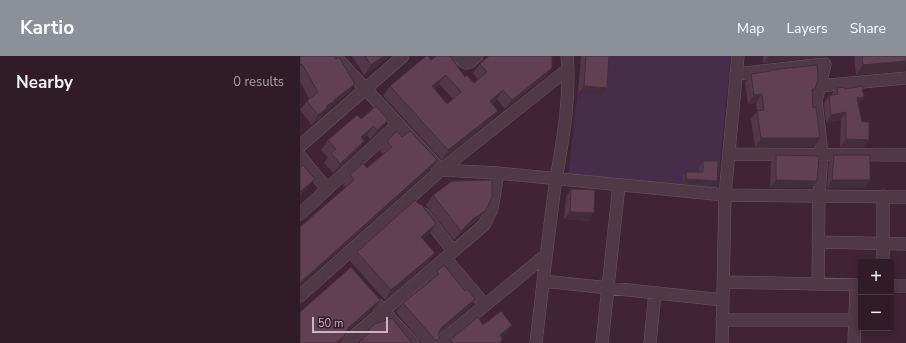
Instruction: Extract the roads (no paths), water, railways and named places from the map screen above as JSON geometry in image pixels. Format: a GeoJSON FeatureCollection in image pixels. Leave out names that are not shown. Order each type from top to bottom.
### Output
{"type":"FeatureCollection","features":[{"type":"Feature","properties":{"kind":"street"},"geometry":{"type":"LineString","coordinates":[[335,56],[441,170],[498,173],[725,194],[906,197]]}},
{"type":"Feature","properties":{"kind":"street"},"geometry":{"type":"LineString","coordinates":[[300,146],[403,56]]}},
{"type":"Feature","properties":{"kind":"street"},"geometry":{"type":"LineString","coordinates":[[457,56],[466,62],[470,62],[477,56]]}},
{"type":"Feature","properties":{"kind":"street"},"geometry":{"type":"LineString","coordinates":[[536,343],[546,256],[564,126],[568,69],[567,56]]}},
{"type":"Feature","properties":{"kind":"street"},"geometry":{"type":"LineString","coordinates":[[722,343],[725,194],[738,56]]}},
{"type":"Feature","properties":{"kind":"street"},"geometry":{"type":"LineString","coordinates":[[736,74],[825,60],[816,101],[822,154],[819,195],[818,284]]}},
{"type":"Feature","properties":{"kind":"street"},"geometry":{"type":"LineString","coordinates":[[300,296],[441,170],[568,69]]}},
{"type":"Feature","properties":{"kind":"street"},"geometry":{"type":"LineString","coordinates":[[819,86],[906,78]]}},
{"type":"Feature","properties":{"kind":"street"},"geometry":{"type":"LineString","coordinates":[[300,214],[398,124]]}},
{"type":"Feature","properties":{"kind":"street"},"geometry":{"type":"LineString","coordinates":[[729,154],[906,155]]}},
{"type":"Feature","properties":{"kind":"street"},"geometry":{"type":"LineString","coordinates":[[300,156],[327,189]]}},
{"type":"Feature","properties":{"kind":"street"},"geometry":{"type":"LineString","coordinates":[[346,343],[484,225],[488,219],[498,173]]}},
{"type":"Feature","properties":{"kind":"street"},"geometry":{"type":"LineString","coordinates":[[602,343],[619,185]]}},
{"type":"Feature","properties":{"kind":"street"},"geometry":{"type":"LineString","coordinates":[[883,196],[883,259]]}},
{"type":"Feature","properties":{"kind":"street"},"geometry":{"type":"LineString","coordinates":[[411,197],[449,255],[485,305]]}},
{"type":"Feature","properties":{"kind":"street"},"geometry":{"type":"LineString","coordinates":[[818,242],[906,244]]}},
{"type":"Feature","properties":{"kind":"street"},"geometry":{"type":"LineString","coordinates":[[439,343],[546,256]]}},
{"type":"Feature","properties":{"kind":"street"},"geometry":{"type":"LineString","coordinates":[[339,260],[349,272]]}},
{"type":"Feature","properties":{"kind":"street"},"geometry":{"type":"LineString","coordinates":[[543,281],[723,300]]}},
{"type":"Feature","properties":{"kind":"street"},"geometry":{"type":"LineString","coordinates":[[724,282],[858,285]]}},
{"type":"Feature","properties":{"kind":"street"},"geometry":{"type":"LineString","coordinates":[[894,286],[906,286]]}},
{"type":"Feature","properties":{"kind":"street"},"geometry":{"type":"LineString","coordinates":[[650,343],[655,293]]}},
{"type":"Feature","properties":{"kind":"street"},"geometry":{"type":"LineString","coordinates":[[368,294],[413,343]]}},
{"type":"Feature","properties":{"kind":"street"},"geometry":{"type":"LineString","coordinates":[[854,343],[858,294]]}},
{"type":"Feature","properties":{"kind":"street"},"geometry":{"type":"LineString","coordinates":[[722,320],[855,320]]}}]}
